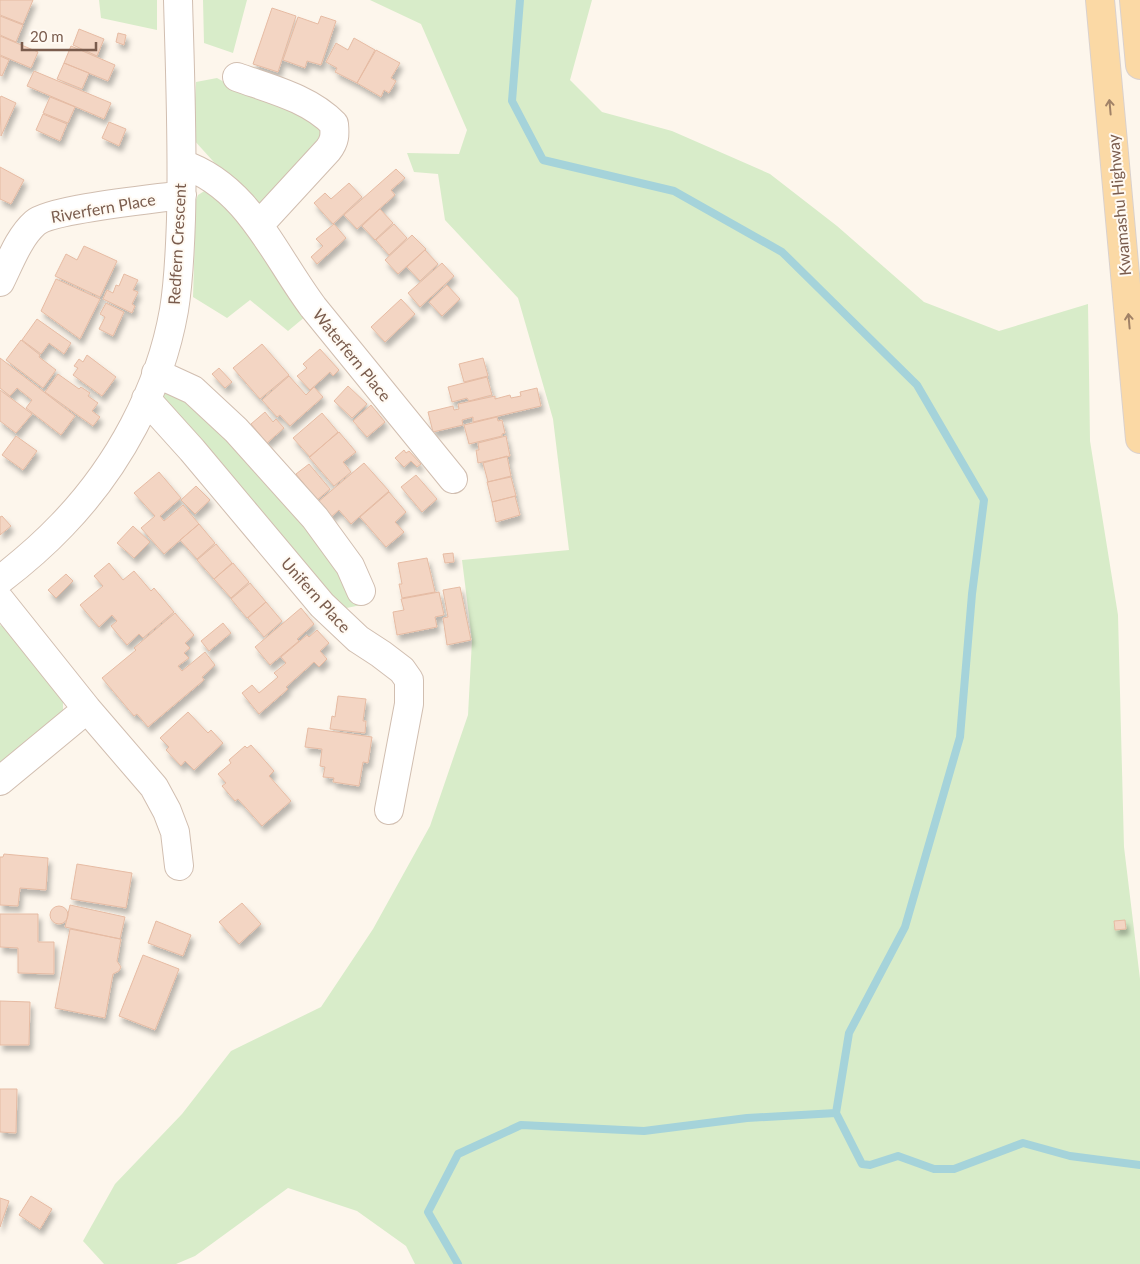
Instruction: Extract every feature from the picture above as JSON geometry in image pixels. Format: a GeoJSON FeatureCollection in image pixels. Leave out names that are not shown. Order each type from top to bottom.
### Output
{"type":"FeatureCollection","features":[{"type":"Feature","properties":{"kind":"main road","name":"Kwamashu Highway"},"geometry":{"type":"LineString","coordinates":[[1100,0],[1140,439]]}},
{"type":"Feature","properties":{"kind":"main road"},"geometry":{"type":"LineString","coordinates":[[1134,0],[1140,65]]}},
{"type":"Feature","properties":{"kind":"street","name":"Redfern Crescent"},"geometry":{"type":"LineString","coordinates":[[0,580],[28,558],[62,525],[93,489],[128,439],[156,373],[174,310],[179,272],[182,164],[178,0]]}},
{"type":"Feature","properties":{"kind":"street"},"geometry":{"type":"LineString","coordinates":[[237,77],[300,100],[316,109],[334,124],[335,135],[333,144],[259,225]]}},
{"type":"Feature","properties":{"kind":"street","name":"Waterfern Place"},"geometry":{"type":"LineString","coordinates":[[182,164],[214,179],[233,194],[259,225],[313,307],[453,479]]}},
{"type":"Feature","properties":{"kind":"street","name":"Riverfern Place"},"geometry":{"type":"LineString","coordinates":[[0,282],[18,246],[29,229],[37,221],[58,213],[182,195]]}},
{"type":"Feature","properties":{"kind":"street"},"geometry":{"type":"LineString","coordinates":[[156,373],[194,390],[236,430],[315,518],[350,566],[362,591]]}},
{"type":"Feature","properties":{"kind":"street","name":"Unifern Place"},"geometry":{"type":"LineString","coordinates":[[146,399],[192,450],[322,605],[358,639],[402,670],[408,680],[409,704],[389,810]]}},
{"type":"Feature","properties":{"kind":"street"},"geometry":{"type":"LineString","coordinates":[[0,600],[87,710],[154,787],[167,811],[175,832],[179,866]]}},
{"type":"Feature","properties":{"kind":"street"},"geometry":{"type":"LineString","coordinates":[[0,781],[87,710]]}},
{"type":"Feature","properties":{"kind":"green space"},"geometry":{"type":"Polygon","coordinates":[[[99,0],[157,0],[157,30],[101,18],[99,0]]]}},
{"type":"Feature","properties":{"kind":"green space"},"geometry":{"type":"Polygon","coordinates":[[[203,0],[247,0],[233,53],[204,43],[203,0]]]}},
{"type":"Feature","properties":{"kind":"green space"},"geometry":{"type":"Polygon","coordinates":[[[370,0],[592,0],[570,80],[602,112],[672,131],[770,174],[837,226],[924,302],[999,331],[1088,304],[1090,441],[1118,615],[1124,847],[1140,979],[1140,1264],[415,1264],[406,1246],[357,1211],[288,1188],[195,1256],[176,1264],[104,1264],[83,1241],[115,1184],[182,1114],[231,1051],[321,1007],[373,929],[430,826],[468,715],[472,640],[462,560],[569,550],[553,419],[518,298],[445,220],[438,174],[414,172],[407,153],[459,154],[467,130],[421,24],[370,0]]]}},
{"type":"Feature","properties":{"kind":"green space"},"geometry":{"type":"Polygon","coordinates":[[[217,78],[240,91],[305,113],[327,135],[264,203],[251,203],[193,139],[196,82],[217,78]]]}},
{"type":"Feature","properties":{"kind":"green space"},"geometry":{"type":"Polygon","coordinates":[[[206,190],[226,199],[306,316],[288,331],[250,300],[227,318],[193,297],[196,200],[198,195],[206,190]]]}},
{"type":"Feature","properties":{"kind":"green space"},"geometry":{"type":"Polygon","coordinates":[[[165,388],[187,391],[348,576],[361,605],[337,610],[159,398],[165,388]]]}},
{"type":"Feature","properties":{"kind":"green space"},"geometry":{"type":"Polygon","coordinates":[[[0,625],[63,697],[63,710],[0,764],[0,625]]]}},
{"type":"Feature","properties":{"kind":"building"},"geometry":{"type":"Polygon","coordinates":[[[0,0],[33,0],[23,24],[0,15],[0,0]]]}},
{"type":"Feature","properties":{"kind":"building"},"geometry":{"type":"Polygon","coordinates":[[[272,8],[296,16],[278,72],[253,64],[272,8]]]}},
{"type":"Feature","properties":{"kind":"building"},"geometry":{"type":"Polygon","coordinates":[[[0,16],[23,25],[16,42],[0,35],[0,16]]]}},
{"type":"Feature","properties":{"kind":"building"},"geometry":{"type":"Polygon","coordinates":[[[321,16],[336,21],[321,65],[307,61],[305,68],[283,60],[298,17],[318,24],[321,16]]]}},
{"type":"Feature","properties":{"kind":"building"},"geometry":{"type":"Polygon","coordinates":[[[79,29],[104,39],[97,56],[73,45],[79,29]]]}},
{"type":"Feature","properties":{"kind":"building"},"geometry":{"type":"Polygon","coordinates":[[[118,33],[126,35],[124,45],[116,42],[118,33]]]}},
{"type":"Feature","properties":{"kind":"building"},"geometry":{"type":"Polygon","coordinates":[[[0,36],[38,52],[31,68],[0,55],[0,36]]]}},
{"type":"Feature","properties":{"kind":"building"},"geometry":{"type":"Polygon","coordinates":[[[354,38],[375,50],[357,83],[335,72],[337,68],[326,62],[336,43],[348,50],[354,38]]]}},
{"type":"Feature","properties":{"kind":"building"},"geometry":{"type":"Polygon","coordinates":[[[71,46],[115,65],[108,81],[64,63],[71,46]]]}},
{"type":"Feature","properties":{"kind":"building"},"geometry":{"type":"Polygon","coordinates":[[[376,50],[400,63],[391,78],[396,81],[389,93],[384,90],[381,97],[357,83],[376,50]]]}},
{"type":"Feature","properties":{"kind":"building"},"geometry":{"type":"Polygon","coordinates":[[[0,56],[9,60],[2,76],[0,75],[0,56]]]}},
{"type":"Feature","properties":{"kind":"building"},"geometry":{"type":"Polygon","coordinates":[[[64,63],[89,73],[82,89],[57,79],[64,63]]]}},
{"type":"Feature","properties":{"kind":"building"},"geometry":{"type":"Polygon","coordinates":[[[34,71],[111,103],[104,119],[27,86],[34,71]]]}},
{"type":"Feature","properties":{"kind":"building"},"geometry":{"type":"Polygon","coordinates":[[[1,96],[16,103],[1,136],[0,98],[1,96]]]}},
{"type":"Feature","properties":{"kind":"building"},"geometry":{"type":"Polygon","coordinates":[[[50,97],[75,107],[68,123],[43,113],[50,97]]]}},
{"type":"Feature","properties":{"kind":"building"},"geometry":{"type":"Polygon","coordinates":[[[43,114],[67,124],[60,141],[36,130],[43,114]]]}},
{"type":"Feature","properties":{"kind":"building"},"geometry":{"type":"Polygon","coordinates":[[[109,122],[126,129],[119,146],[102,138],[109,122]]]}},
{"type":"Feature","properties":{"kind":"building"},"geometry":{"type":"Polygon","coordinates":[[[0,167],[24,180],[11,204],[0,199],[0,167]]]}},
{"type":"Feature","properties":{"kind":"building"},"geometry":{"type":"Polygon","coordinates":[[[396,169],[405,178],[391,190],[395,195],[357,229],[344,215],[396,169]]]}},
{"type":"Feature","properties":{"kind":"building"},"geometry":{"type":"Polygon","coordinates":[[[349,183],[362,197],[333,224],[314,203],[325,193],[331,199],[349,183]]]}},
{"type":"Feature","properties":{"kind":"building"},"geometry":{"type":"Polygon","coordinates":[[[380,209],[393,223],[375,240],[362,226],[380,209]]]}},
{"type":"Feature","properties":{"kind":"building"},"geometry":{"type":"Polygon","coordinates":[[[334,224],[346,238],[317,264],[311,257],[323,246],[316,239],[334,224]]]}},
{"type":"Feature","properties":{"kind":"building"},"geometry":{"type":"Polygon","coordinates":[[[394,224],[407,238],[389,255],[376,240],[394,224]]]}},
{"type":"Feature","properties":{"kind":"building"},"geometry":{"type":"Polygon","coordinates":[[[412,235],[426,249],[398,274],[385,260],[412,235]]]}},
{"type":"Feature","properties":{"kind":"building"},"geometry":{"type":"Polygon","coordinates":[[[84,246],[117,261],[100,297],[55,276],[66,254],[77,260],[84,246]]]}},
{"type":"Feature","properties":{"kind":"building"},"geometry":{"type":"Polygon","coordinates":[[[425,250],[438,264],[420,281],[407,267],[425,250]]]}},
{"type":"Feature","properties":{"kind":"building"},"geometry":{"type":"Polygon","coordinates":[[[442,263],[454,276],[420,307],[408,293],[442,263]]]}},
{"type":"Feature","properties":{"kind":"building"},"geometry":{"type":"Polygon","coordinates":[[[124,274],[138,280],[133,290],[138,292],[132,304],[135,306],[132,313],[103,299],[107,290],[113,293],[116,285],[119,286],[124,274]]]}},
{"type":"Feature","properties":{"kind":"building"},"geometry":{"type":"Polygon","coordinates":[[[56,279],[100,299],[80,339],[41,311],[56,279]]]}},
{"type":"Feature","properties":{"kind":"building"},"geometry":{"type":"Polygon","coordinates":[[[447,285],[460,299],[442,316],[429,302],[447,285]]]}},
{"type":"Feature","properties":{"kind":"building"},"geometry":{"type":"Polygon","coordinates":[[[401,299],[415,314],[385,342],[371,327],[401,299]]]}},
{"type":"Feature","properties":{"kind":"building"},"geometry":{"type":"Polygon","coordinates":[[[106,303],[124,312],[113,336],[99,329],[105,317],[100,314],[106,303]]]}},
{"type":"Feature","properties":{"kind":"building"},"geometry":{"type":"Polygon","coordinates":[[[37,319],[71,343],[64,354],[49,343],[41,354],[22,340],[37,319]]]}},
{"type":"Feature","properties":{"kind":"building"},"geometry":{"type":"Polygon","coordinates":[[[21,340],[56,370],[43,388],[6,360],[21,340]]]}},
{"type":"Feature","properties":{"kind":"building"},"geometry":{"type":"Polygon","coordinates":[[[262,344],[289,375],[260,399],[233,368],[262,344]]]}},
{"type":"Feature","properties":{"kind":"building"},"geometry":{"type":"Polygon","coordinates":[[[320,349],[339,370],[333,376],[330,372],[310,390],[297,376],[307,368],[303,364],[320,349]]]}},
{"type":"Feature","properties":{"kind":"building"},"geometry":{"type":"Polygon","coordinates":[[[87,355],[116,377],[102,396],[73,375],[78,368],[74,366],[79,359],[83,362],[87,355]]]}},
{"type":"Feature","properties":{"kind":"building"},"geometry":{"type":"Polygon","coordinates":[[[0,358],[75,416],[61,435],[26,408],[32,400],[17,388],[10,396],[0,388],[0,358]]]}},
{"type":"Feature","properties":{"kind":"building"},"geometry":{"type":"Polygon","coordinates":[[[483,358],[488,376],[464,382],[459,364],[483,358]]]}},
{"type":"Feature","properties":{"kind":"building"},"geometry":{"type":"Polygon","coordinates":[[[219,368],[232,382],[225,388],[212,374],[219,368]]]}},
{"type":"Feature","properties":{"kind":"building"},"geometry":{"type":"Polygon","coordinates":[[[58,374],[79,389],[81,387],[90,393],[88,396],[98,403],[92,411],[100,417],[93,426],[45,392],[58,374]]]}},
{"type":"Feature","properties":{"kind":"building"},"geometry":{"type":"Polygon","coordinates":[[[289,376],[306,395],[314,387],[323,397],[290,426],[280,415],[277,417],[262,400],[289,376]]]}},
{"type":"Feature","properties":{"kind":"building"},"geometry":{"type":"Polygon","coordinates":[[[487,377],[492,395],[469,401],[467,398],[452,402],[448,387],[487,377]]]}},
{"type":"Feature","properties":{"kind":"building"},"geometry":{"type":"Polygon","coordinates":[[[348,386],[367,404],[352,418],[334,401],[348,386]]]}},
{"type":"Feature","properties":{"kind":"building"},"geometry":{"type":"Polygon","coordinates":[[[537,388],[541,406],[473,422],[473,417],[462,420],[463,425],[433,432],[428,412],[453,406],[454,410],[459,409],[458,404],[495,396],[495,399],[510,395],[511,398],[521,396],[520,392],[537,388]]]}},
{"type":"Feature","properties":{"kind":"building"},"geometry":{"type":"Polygon","coordinates":[[[0,390],[32,414],[16,433],[0,421],[0,390]]]}},
{"type":"Feature","properties":{"kind":"building"},"geometry":{"type":"Polygon","coordinates":[[[371,405],[385,422],[367,437],[353,421],[371,405]]]}},
{"type":"Feature","properties":{"kind":"building"},"geometry":{"type":"Polygon","coordinates":[[[265,412],[273,422],[276,419],[284,428],[267,443],[251,424],[265,412]]]}},
{"type":"Feature","properties":{"kind":"building"},"geometry":{"type":"Polygon","coordinates":[[[322,413],[338,432],[310,457],[293,438],[322,413]]]}},
{"type":"Feature","properties":{"kind":"building"},"geometry":{"type":"Polygon","coordinates":[[[497,417],[498,421],[502,420],[505,433],[502,436],[469,444],[464,425],[497,417]]]}},
{"type":"Feature","properties":{"kind":"building"},"geometry":{"type":"Polygon","coordinates":[[[339,432],[356,452],[343,462],[351,472],[334,486],[309,457],[339,432]]]}},
{"type":"Feature","properties":{"kind":"building"},"geometry":{"type":"Polygon","coordinates":[[[16,436],[37,451],[23,470],[2,455],[16,436]]]}},
{"type":"Feature","properties":{"kind":"building"},"geometry":{"type":"Polygon","coordinates":[[[506,436],[510,456],[478,463],[476,450],[479,450],[478,443],[506,436]]]}},
{"type":"Feature","properties":{"kind":"building"},"geometry":{"type":"Polygon","coordinates":[[[404,450],[406,453],[409,451],[421,464],[417,467],[411,461],[404,467],[395,458],[404,450]]]}},
{"type":"Feature","properties":{"kind":"building"},"geometry":{"type":"Polygon","coordinates":[[[507,456],[511,476],[488,482],[483,463],[507,456]]]}},
{"type":"Feature","properties":{"kind":"building"},"geometry":{"type":"Polygon","coordinates":[[[364,463],[389,491],[351,524],[339,510],[331,517],[318,502],[364,463]]]}},
{"type":"Feature","properties":{"kind":"building"},"geometry":{"type":"Polygon","coordinates":[[[309,464],[330,489],[317,500],[296,474],[309,464]]]}},
{"type":"Feature","properties":{"kind":"building"},"geometry":{"type":"Polygon","coordinates":[[[159,472],[181,498],[160,516],[164,521],[183,505],[199,524],[164,554],[141,528],[155,516],[134,493],[159,472]]]}},
{"type":"Feature","properties":{"kind":"building"},"geometry":{"type":"Polygon","coordinates":[[[416,475],[437,499],[422,512],[401,487],[416,475]]]}},
{"type":"Feature","properties":{"kind":"building"},"geometry":{"type":"Polygon","coordinates":[[[511,477],[516,496],[492,502],[487,482],[511,477]]]}},
{"type":"Feature","properties":{"kind":"building"},"geometry":{"type":"Polygon","coordinates":[[[196,486],[210,500],[195,514],[181,500],[196,486]]]}},
{"type":"Feature","properties":{"kind":"building"},"geometry":{"type":"Polygon","coordinates":[[[389,492],[406,512],[395,522],[404,532],[386,547],[360,517],[389,492]]]}},
{"type":"Feature","properties":{"kind":"building"},"geometry":{"type":"Polygon","coordinates":[[[515,496],[520,515],[496,522],[492,502],[515,496]]]}},
{"type":"Feature","properties":{"kind":"building"},"geometry":{"type":"Polygon","coordinates":[[[2,516],[11,526],[0,535],[0,517],[2,516]]]}},
{"type":"Feature","properties":{"kind":"building"},"geometry":{"type":"Polygon","coordinates":[[[199,524],[215,543],[197,559],[180,540],[199,524]]]}},
{"type":"Feature","properties":{"kind":"building"},"geometry":{"type":"Polygon","coordinates":[[[133,526],[150,542],[134,558],[117,543],[133,526]]]}},
{"type":"Feature","properties":{"kind":"building"},"geometry":{"type":"Polygon","coordinates":[[[216,544],[232,563],[214,579],[197,560],[216,544]]]}},
{"type":"Feature","properties":{"kind":"building"},"geometry":{"type":"Polygon","coordinates":[[[453,553],[454,562],[445,563],[443,554],[453,553]]]}},
{"type":"Feature","properties":{"kind":"building"},"geometry":{"type":"Polygon","coordinates":[[[427,558],[435,592],[402,598],[399,584],[402,584],[398,563],[427,558]]]}},
{"type":"Feature","properties":{"kind":"building"},"geometry":{"type":"Polygon","coordinates":[[[109,563],[123,580],[134,571],[151,591],[154,588],[174,612],[143,638],[139,634],[127,645],[111,626],[117,621],[112,615],[99,627],[80,605],[103,586],[94,576],[109,563]]]}},
{"type":"Feature","properties":{"kind":"building"},"geometry":{"type":"Polygon","coordinates":[[[233,563],[249,582],[231,598],[214,579],[233,563]]]}},
{"type":"Feature","properties":{"kind":"building"},"geometry":{"type":"Polygon","coordinates":[[[66,574],[73,581],[56,598],[48,590],[66,574]]]}},
{"type":"Feature","properties":{"kind":"building"},"geometry":{"type":"Polygon","coordinates":[[[250,583],[266,602],[247,618],[231,599],[250,583]]]}},
{"type":"Feature","properties":{"kind":"building"},"geometry":{"type":"Polygon","coordinates":[[[460,587],[471,640],[447,645],[443,618],[448,617],[443,590],[460,587]]]}},
{"type":"Feature","properties":{"kind":"building"},"geometry":{"type":"Polygon","coordinates":[[[439,592],[444,615],[435,617],[437,627],[397,635],[393,612],[404,610],[401,599],[439,592]]]}},
{"type":"Feature","properties":{"kind":"building"},"geometry":{"type":"Polygon","coordinates":[[[266,602],[282,621],[264,637],[248,618],[266,602]]]}},
{"type":"Feature","properties":{"kind":"building"},"geometry":{"type":"Polygon","coordinates":[[[301,608],[314,624],[297,639],[299,641],[270,665],[255,647],[301,608]]]}},
{"type":"Feature","properties":{"kind":"building"},"geometry":{"type":"Polygon","coordinates":[[[175,613],[194,635],[185,643],[190,648],[184,653],[189,658],[178,666],[182,671],[205,652],[215,665],[202,677],[204,680],[148,727],[137,714],[134,716],[102,678],[136,650],[134,648],[175,613]]]}},
{"type":"Feature","properties":{"kind":"building"},"geometry":{"type":"Polygon","coordinates":[[[223,623],[231,633],[209,651],[201,641],[223,623]]]}},
{"type":"Feature","properties":{"kind":"building"},"geometry":{"type":"Polygon","coordinates":[[[317,630],[329,643],[320,651],[327,659],[319,667],[314,662],[286,687],[288,689],[259,714],[242,693],[252,685],[259,693],[278,677],[274,673],[286,663],[281,657],[307,635],[309,637],[317,630]]]}},
{"type":"Feature","properties":{"kind":"building"},"geometry":{"type":"Polygon","coordinates":[[[338,696],[366,699],[363,721],[366,721],[365,733],[330,729],[332,716],[335,717],[338,696]]]}},
{"type":"Feature","properties":{"kind":"building"},"geometry":{"type":"Polygon","coordinates":[[[188,712],[208,733],[211,730],[223,743],[194,770],[185,761],[181,766],[166,750],[169,747],[160,738],[188,712]]]}},
{"type":"Feature","properties":{"kind":"building"},"geometry":{"type":"Polygon","coordinates":[[[308,728],[372,737],[368,763],[363,762],[359,786],[333,782],[334,778],[323,777],[325,767],[320,766],[322,749],[305,747],[308,728]]]}},
{"type":"Feature","properties":{"kind":"building"},"geometry":{"type":"Polygon","coordinates":[[[251,745],[274,771],[269,776],[291,801],[262,826],[238,799],[235,801],[222,786],[226,783],[218,774],[231,763],[229,760],[245,746],[247,748],[251,745]]]}},
{"type":"Feature","properties":{"kind":"building"},"geometry":{"type":"Polygon","coordinates":[[[4,854],[48,858],[46,890],[20,888],[18,906],[0,905],[0,857],[3,857],[4,854]]]}},
{"type":"Feature","properties":{"kind":"building"},"geometry":{"type":"Polygon","coordinates":[[[77,864],[132,873],[126,908],[71,899],[77,864]]]}},
{"type":"Feature","properties":{"kind":"building"},"geometry":{"type":"Polygon","coordinates":[[[242,903],[261,924],[239,944],[219,922],[242,903]]]}},
{"type":"Feature","properties":{"kind":"building"},"geometry":{"type":"Polygon","coordinates":[[[70,905],[125,917],[120,939],[65,927],[70,905]]]}},
{"type":"Feature","properties":{"kind":"building"},"geometry":{"type":"Polygon","coordinates":[[[59,906],[65,909],[68,915],[65,921],[59,924],[53,921],[50,915],[53,909],[59,906]]]}},
{"type":"Feature","properties":{"kind":"building"},"geometry":{"type":"Polygon","coordinates":[[[0,914],[38,914],[38,942],[54,942],[54,974],[18,973],[18,948],[0,947],[0,914]]]}},
{"type":"Feature","properties":{"kind":"building"},"geometry":{"type":"Polygon","coordinates":[[[1125,920],[1126,929],[1115,930],[1114,921],[1125,920]]]}},
{"type":"Feature","properties":{"kind":"building"},"geometry":{"type":"Polygon","coordinates":[[[156,921],[191,935],[183,956],[148,943],[156,921]]]}},
{"type":"Feature","properties":{"kind":"building"},"geometry":{"type":"Polygon","coordinates":[[[70,929],[121,939],[117,961],[121,967],[119,971],[113,974],[105,1018],[55,1008],[70,929]]]}},
{"type":"Feature","properties":{"kind":"building"},"geometry":{"type":"Polygon","coordinates":[[[143,955],[179,969],[155,1030],[119,1016],[143,955]]]}},
{"type":"Feature","properties":{"kind":"building"},"geometry":{"type":"Polygon","coordinates":[[[0,1001],[30,1002],[29,1045],[0,1045],[0,1001]]]}},
{"type":"Feature","properties":{"kind":"building"},"geometry":{"type":"Polygon","coordinates":[[[0,1089],[17,1089],[16,1133],[0,1132],[0,1089]]]}},
{"type":"Feature","properties":{"kind":"building"},"geometry":{"type":"Polygon","coordinates":[[[31,1196],[52,1209],[40,1229],[19,1215],[31,1196]]]}},
{"type":"Feature","properties":{"kind":"building"},"geometry":{"type":"Polygon","coordinates":[[[0,1198],[9,1201],[0,1227],[0,1198]]]}},
{"type":"Feature","properties":{"kind":"waterway"},"geometry":{"type":"LineString","coordinates":[[458,1264],[428,1212],[458,1154],[521,1125],[644,1131],[747,1118],[836,1113],[849,1033],[905,927],[960,737],[972,594],[984,500],[917,385],[782,252],[674,191],[543,160],[512,101],[520,0]]}},
{"type":"Feature","properties":{"kind":"waterway"},"geometry":{"type":"LineString","coordinates":[[836,1113],[862,1164],[870,1165],[898,1156],[934,1169],[954,1169],[1023,1143],[1070,1156],[1140,1165]]}}]}
